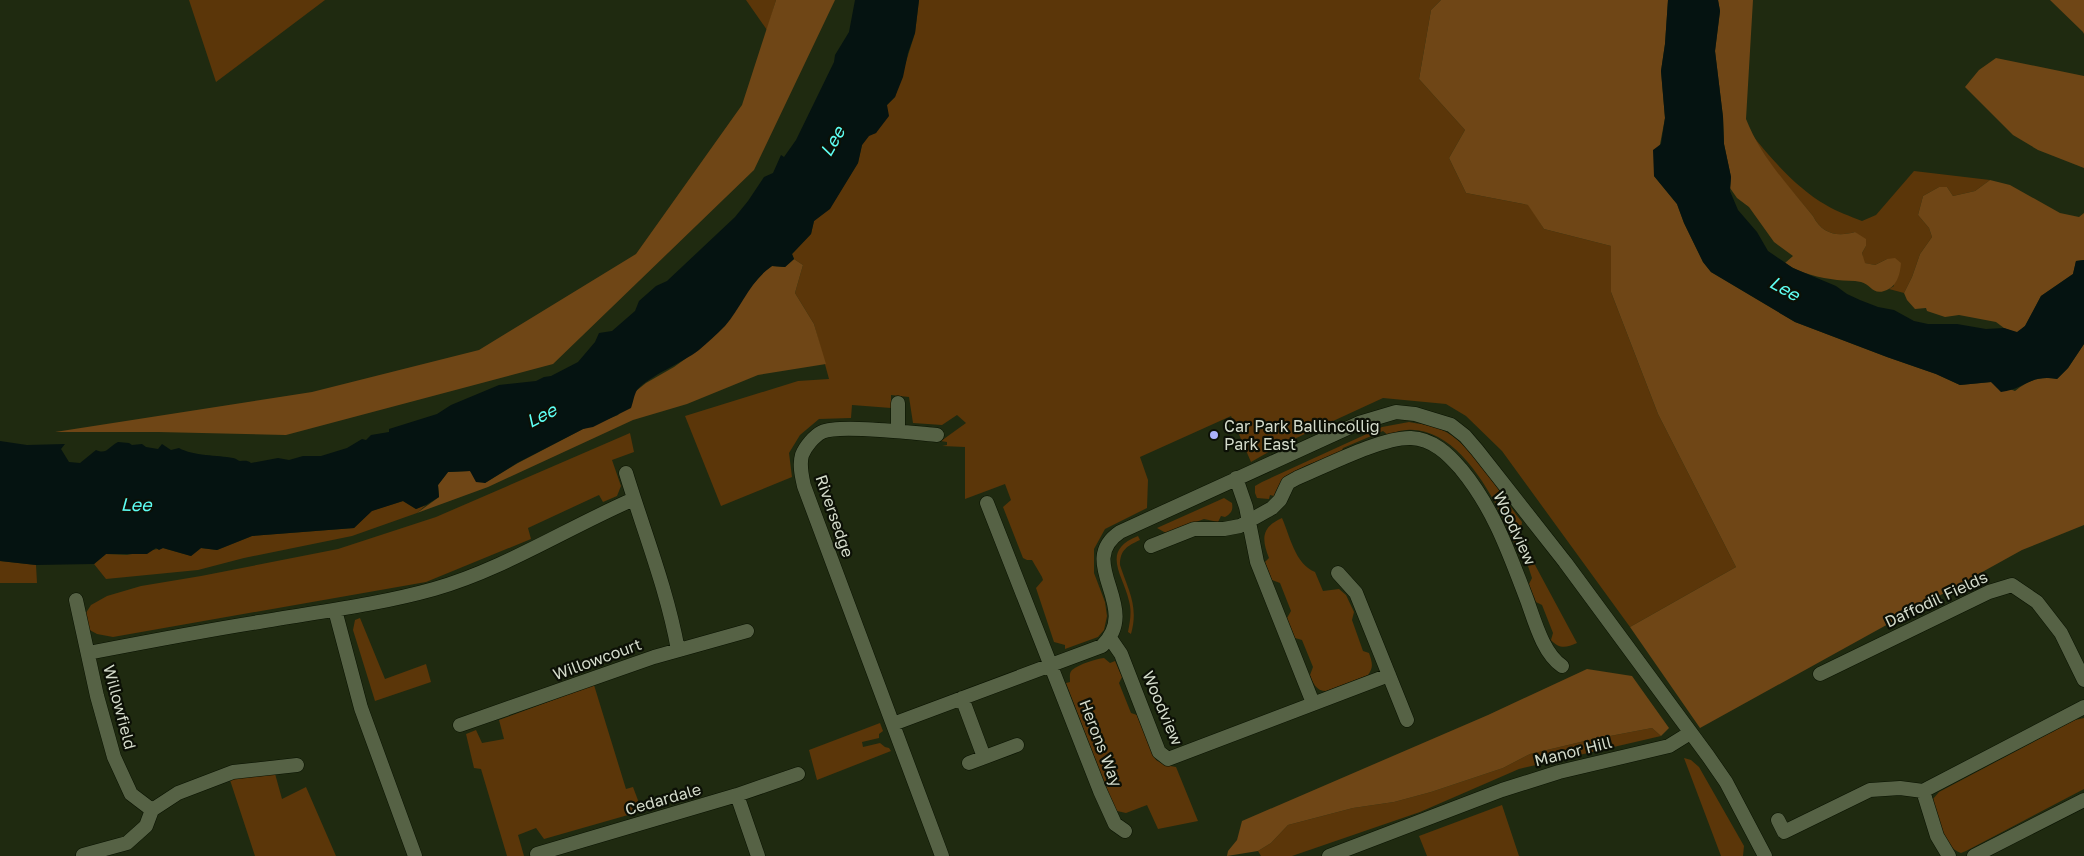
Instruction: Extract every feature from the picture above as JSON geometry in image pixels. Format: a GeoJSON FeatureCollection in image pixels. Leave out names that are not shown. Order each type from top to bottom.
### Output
{"type":"FeatureCollection","features":[{"type":"Feature","properties":{"kind":"street"},"geometry":{"type":"LineString","coordinates":[[898,403],[898,431]]}},
{"type":"Feature","properties":{"kind":"street"},"geometry":{"type":"LineString","coordinates":[[893,724],[1102,646],[1110,638],[1117,616],[1113,596],[1104,570],[1104,550],[1110,539],[1120,532],[1377,416],[1396,412],[1415,414],[1451,425],[1465,436],[1477,450],[1565,562],[1726,782],[1765,856]]}},
{"type":"Feature","properties":{"kind":"street","name":"Riversedge"},"geometry":{"type":"LineString","coordinates":[[937,435],[898,431],[835,430],[822,433],[813,439],[802,455],[801,470],[804,486],[942,856]]}},
{"type":"Feature","properties":{"kind":"street","name":"Woodview"},"geometry":{"type":"LineString","coordinates":[[1151,546],[1194,529],[1224,529],[1240,526],[1272,508],[1280,500],[1288,483],[1376,445],[1412,438],[1434,444],[1454,461],[1484,500],[1510,553],[1529,606],[1548,650],[1554,661],[1562,666]]}},
{"type":"Feature","properties":{"kind":"street"},"geometry":{"type":"LineString","coordinates":[[626,473],[658,568],[672,619],[678,650]]}},
{"type":"Feature","properties":{"kind":"street"},"geometry":{"type":"LineString","coordinates":[[1236,478],[1249,521],[1257,562],[1312,702]]}},
{"type":"Feature","properties":{"kind":"street"},"geometry":{"type":"LineString","coordinates":[[88,652],[335,610],[434,588],[478,572],[634,499]]}},
{"type":"Feature","properties":{"kind":"street"},"geometry":{"type":"LineString","coordinates":[[987,503],[1052,664]]}},
{"type":"Feature","properties":{"kind":"street"},"geometry":{"type":"LineString","coordinates":[[1338,573],[1356,593],[1407,720]]}},
{"type":"Feature","properties":{"kind":"street","name":"Daffodil Fields"},"geometry":{"type":"LineString","coordinates":[[1820,674],[1989,592],[2012,585],[2037,602],[2061,633],[2084,680]]}},
{"type":"Feature","properties":{"kind":"street","name":"Willowfield"},"geometry":{"type":"LineString","coordinates":[[76,600],[97,696],[114,757],[131,794],[152,810]]}},
{"type":"Feature","properties":{"kind":"street"},"geometry":{"type":"LineString","coordinates":[[335,610],[361,708],[415,856]]}},
{"type":"Feature","properties":{"kind":"street","name":"Willowcourt"},"geometry":{"type":"LineString","coordinates":[[460,725],[678,650],[747,631]]}},
{"type":"Feature","properties":{"kind":"street","name":"Woodview"},"geometry":{"type":"LineString","coordinates":[[1110,638],[1121,654],[1159,752],[1168,759],[1312,702],[1389,675]]}},
{"type":"Feature","properties":{"kind":"street","name":"Herons Way"},"geometry":{"type":"LineString","coordinates":[[1052,664],[1107,806],[1115,824],[1125,831]]}},
{"type":"Feature","properties":{"kind":"street"},"geometry":{"type":"LineString","coordinates":[[962,698],[984,757]]}},
{"type":"Feature","properties":{"kind":"street"},"geometry":{"type":"LineString","coordinates":[[1778,820],[1784,832],[1870,790],[1900,788],[1923,791],[2084,707]]}},
{"type":"Feature","properties":{"kind":"street","name":"Manor Hill"},"geometry":{"type":"LineString","coordinates":[[1329,856],[1502,790],[1558,772],[1669,746],[1690,733]]}},
{"type":"Feature","properties":{"kind":"street"},"geometry":{"type":"LineString","coordinates":[[968,763],[1016,745]]}},
{"type":"Feature","properties":{"kind":"street"},"geometry":{"type":"LineString","coordinates":[[83,854],[127,843],[146,826],[152,810],[178,793],[233,772],[297,765]]}},
{"type":"Feature","properties":{"kind":"street","name":"Cedardale"},"geometry":{"type":"LineString","coordinates":[[537,854],[737,795],[798,774]]}},
{"type":"Feature","properties":{"kind":"street"},"geometry":{"type":"LineString","coordinates":[[1923,791],[1937,836],[1949,856]]}},
{"type":"Feature","properties":{"kind":"street"},"geometry":{"type":"LineString","coordinates":[[737,795],[758,856]]}},
{"type":"Feature","properties":{"kind":"street"},"geometry":{"type":"LineString","coordinates":[[1974,856],[2084,800]]}},
{"type":"Feature","properties":{"kind":"shaded area"},"geometry":{"type":"Polygon","coordinates":[[[189,0],[325,0],[216,82],[189,0]]]}},
{"type":"Feature","properties":{"kind":"shaded area"},"geometry":{"type":"Polygon","coordinates":[[[746,0],[776,0],[767,30],[746,0]]]}},
{"type":"Feature","properties":{"kind":"shaded area"},"geometry":{"type":"Polygon","coordinates":[[[776,0],[835,0],[754,170],[553,364],[286,435],[55,432],[312,392],[479,350],[636,254],[742,105],[776,0]]]}},
{"type":"Feature","properties":{"kind":"shaded area"},"geometry":{"type":"Polygon","coordinates":[[[919,0],[1441,0],[1431,10],[1419,79],[1465,130],[1449,158],[1466,193],[1529,205],[1544,229],[1611,246],[1611,292],[1658,414],[1736,567],[1630,627],[1502,451],[1466,416],[1446,404],[1383,398],[1281,445],[1251,462],[1231,416],[1140,457],[1148,480],[1147,508],[1105,529],[1094,549],[1094,573],[1105,602],[1107,616],[1104,630],[1098,637],[1065,649],[1065,645],[1054,642],[1036,588],[1043,580],[1042,577],[1032,560],[1023,558],[1003,507],[1011,500],[1005,484],[965,499],[965,447],[942,446],[947,445],[947,442],[941,441],[966,423],[957,415],[942,425],[913,423],[909,397],[891,395],[891,408],[852,405],[851,418],[819,419],[800,435],[789,453],[792,477],[721,506],[685,416],[798,381],[829,379],[814,324],[795,293],[803,265],[794,259],[792,254],[811,234],[814,221],[830,208],[858,163],[862,145],[869,135],[876,133],[887,105],[895,97],[915,33],[919,0]]]}},
{"type":"Feature","properties":{"kind":"shaded area"},"geometry":{"type":"Polygon","coordinates":[[[1441,0],[1668,0],[1661,71],[1665,118],[1654,176],[1677,204],[1703,262],[1711,272],[1795,322],[1936,374],[1960,385],[1991,382],[2015,391],[2035,380],[2045,378],[2057,379],[2068,368],[2084,344],[2084,525],[2022,550],[1700,728],[1630,627],[1736,567],[1658,414],[1611,292],[1611,246],[1544,229],[1528,205],[1466,193],[1449,158],[1465,130],[1419,79],[1431,10],[1441,0]]]}},
{"type":"Feature","properties":{"kind":"shaded area"},"geometry":{"type":"Polygon","coordinates":[[[1718,0],[1753,0],[1746,119],[1759,146],[1821,227],[1836,234],[1855,232],[1866,239],[1866,246],[1862,253],[1865,263],[1875,265],[1887,259],[1895,258],[1901,263],[1897,280],[1892,287],[1877,292],[1861,282],[1817,276],[1790,267],[1785,263],[1793,256],[1774,242],[1749,207],[1737,198],[1730,188],[1731,177],[1724,144],[1723,117],[1715,51],[1720,11],[1718,0]]]}},
{"type":"Feature","properties":{"kind":"shaded area"},"geometry":{"type":"Polygon","coordinates":[[[2050,0],[2084,0],[2084,34],[2083,32],[2050,0]]]}},
{"type":"Feature","properties":{"kind":"shaded area"},"geometry":{"type":"Polygon","coordinates":[[[1996,58],[2084,76],[2084,168],[2038,150],[2013,135],[1965,87],[1979,70],[1996,58]]]}},
{"type":"Feature","properties":{"kind":"shaded area"},"geometry":{"type":"Polygon","coordinates":[[[1752,135],[1777,164],[1806,191],[1839,212],[1862,221],[1876,215],[1914,171],[1990,180],[1975,191],[1953,196],[1947,187],[1939,187],[1923,196],[1918,215],[1929,228],[1932,237],[1920,254],[1904,293],[1889,289],[1894,286],[1887,259],[1875,265],[1864,263],[1862,253],[1866,246],[1855,232],[1836,234],[1821,227],[1775,171],[1752,135]]]}},
{"type":"Feature","properties":{"kind":"shaded area"},"geometry":{"type":"Polygon","coordinates":[[[1990,180],[2010,185],[2060,213],[2079,217],[2084,213],[2084,260],[2076,261],[2073,274],[2041,296],[2025,326],[2017,333],[2004,328],[1996,322],[1959,315],[1945,317],[1927,311],[1926,308],[1915,309],[1904,293],[1920,254],[1932,237],[1929,228],[1918,215],[1923,196],[1939,187],[1947,187],[1953,196],[1975,191],[1990,180]]]}},
{"type":"Feature","properties":{"kind":"shaded area"},"geometry":{"type":"Polygon","coordinates":[[[794,259],[803,265],[795,293],[814,324],[826,364],[758,375],[687,404],[633,420],[488,487],[417,513],[439,497],[438,485],[448,472],[470,471],[485,483],[518,463],[583,429],[618,415],[636,391],[699,349],[724,326],[748,290],[764,272],[772,266],[785,267],[794,259]]]}},
{"type":"Feature","properties":{"kind":"shaded area"},"geometry":{"type":"Polygon","coordinates":[[[1409,422],[1434,427],[1453,437],[1465,447],[1486,472],[1522,522],[1520,537],[1577,643],[1563,647],[1551,640],[1553,633],[1542,605],[1536,602],[1529,584],[1532,578],[1522,548],[1515,545],[1498,509],[1475,471],[1460,454],[1444,441],[1426,432],[1404,430],[1388,435],[1383,431],[1343,448],[1340,454],[1310,464],[1292,473],[1285,479],[1274,496],[1270,495],[1269,499],[1257,498],[1255,486],[1262,482],[1382,427],[1409,422]]]}},
{"type":"Feature","properties":{"kind":"shaded area"},"geometry":{"type":"Polygon","coordinates":[[[630,433],[634,452],[612,460],[621,486],[617,496],[603,502],[599,495],[528,528],[531,539],[426,582],[113,637],[97,634],[86,628],[84,616],[91,605],[107,596],[141,586],[338,549],[436,517],[630,433]]]}},
{"type":"Feature","properties":{"kind":"shaded area"},"geometry":{"type":"Polygon","coordinates":[[[1224,498],[1232,503],[1231,513],[1225,517],[1221,516],[1218,522],[1204,519],[1166,533],[1157,528],[1224,498]]]}},
{"type":"Feature","properties":{"kind":"shaded area"},"geometry":{"type":"Polygon","coordinates":[[[403,501],[416,509],[426,505],[417,513],[352,536],[244,558],[198,570],[106,579],[94,564],[106,554],[127,555],[163,548],[191,556],[201,548],[217,550],[252,536],[354,528],[371,511],[403,501]]]}},
{"type":"Feature","properties":{"kind":"shaded area"},"geometry":{"type":"Polygon","coordinates":[[[1282,518],[1298,556],[1308,568],[1315,572],[1323,591],[1339,589],[1346,595],[1354,612],[1352,620],[1363,651],[1369,653],[1371,659],[1372,667],[1368,675],[1326,691],[1320,690],[1314,684],[1310,675],[1313,667],[1302,640],[1295,638],[1287,618],[1291,611],[1280,583],[1272,580],[1265,562],[1269,558],[1264,539],[1265,534],[1270,525],[1282,518]]]}},
{"type":"Feature","properties":{"kind":"shaded area"},"geometry":{"type":"Polygon","coordinates":[[[1138,536],[1140,540],[1125,549],[1120,560],[1120,565],[1132,598],[1134,615],[1131,634],[1128,632],[1130,605],[1119,573],[1117,556],[1126,542],[1138,536]]]}},
{"type":"Feature","properties":{"kind":"shaded area"},"geometry":{"type":"Polygon","coordinates":[[[0,561],[36,565],[37,583],[0,583],[0,561]]]}},
{"type":"Feature","properties":{"kind":"shaded area"},"geometry":{"type":"Polygon","coordinates":[[[360,618],[385,679],[426,664],[431,682],[375,701],[353,630],[355,620],[360,618]]]}},
{"type":"Feature","properties":{"kind":"shaded area"},"geometry":{"type":"Polygon","coordinates":[[[1104,658],[1110,663],[1115,661],[1122,677],[1119,683],[1131,713],[1137,715],[1156,760],[1165,765],[1176,767],[1198,821],[1158,829],[1147,805],[1126,813],[1117,811],[1112,803],[1066,683],[1070,682],[1070,672],[1075,668],[1096,659],[1104,658]]]}},
{"type":"Feature","properties":{"kind":"shaded area"},"geometry":{"type":"Polygon","coordinates":[[[1587,669],[1632,676],[1669,728],[1661,736],[1652,728],[1530,754],[1503,768],[1431,792],[1394,802],[1353,808],[1288,825],[1271,843],[1258,851],[1227,856],[1228,851],[1237,840],[1242,821],[1488,715],[1587,669]]]}},
{"type":"Feature","properties":{"kind":"shaded area"},"geometry":{"type":"Polygon","coordinates":[[[594,685],[626,789],[633,787],[642,811],[544,839],[536,828],[518,835],[524,856],[507,856],[481,769],[474,768],[466,734],[476,730],[482,743],[504,739],[499,720],[594,685]]]}},
{"type":"Feature","properties":{"kind":"shaded area"},"geometry":{"type":"Polygon","coordinates":[[[2084,718],[2084,789],[1966,851],[1961,853],[1949,844],[1941,830],[1934,806],[1933,799],[1939,792],[2075,720],[2084,718]]]}},
{"type":"Feature","properties":{"kind":"shaded area"},"geometry":{"type":"Polygon","coordinates":[[[880,723],[883,731],[879,734],[879,738],[862,742],[863,747],[880,743],[891,751],[817,780],[809,750],[880,723]]]}},
{"type":"Feature","properties":{"kind":"shaded area"},"geometry":{"type":"Polygon","coordinates":[[[1652,728],[1661,736],[1519,769],[1420,812],[1292,856],[1261,856],[1258,851],[1271,843],[1288,825],[1353,808],[1394,802],[1431,792],[1503,768],[1530,754],[1652,728]]]}},
{"type":"Feature","properties":{"kind":"shaded area"},"geometry":{"type":"Polygon","coordinates":[[[1684,758],[1691,760],[1699,767],[1744,846],[1743,856],[1721,856],[1684,758]]]}},
{"type":"Feature","properties":{"kind":"shaded area"},"geometry":{"type":"Polygon","coordinates":[[[274,770],[282,799],[306,787],[336,856],[255,856],[230,780],[274,770]]]}},
{"type":"Feature","properties":{"kind":"shaded area"},"geometry":{"type":"Polygon","coordinates":[[[1502,805],[1519,856],[1427,856],[1419,836],[1502,805]]]}},
{"type":"Feature","properties":{"kind":"water","name":"Lee"},"geometry":{"type":"Polygon","coordinates":[[[855,0],[919,0],[915,33],[903,77],[895,97],[887,105],[889,116],[876,133],[869,136],[862,145],[858,163],[830,209],[814,221],[811,234],[792,254],[794,259],[785,267],[772,266],[764,272],[752,286],[725,326],[699,350],[642,385],[636,392],[631,408],[593,427],[583,429],[517,463],[485,483],[476,482],[470,471],[448,472],[438,485],[439,497],[426,505],[416,509],[403,501],[372,511],[354,528],[252,536],[217,550],[201,548],[191,556],[163,548],[159,550],[156,548],[147,554],[106,554],[94,564],[36,565],[0,561],[0,441],[27,445],[65,444],[61,449],[69,462],[80,463],[96,450],[103,452],[118,442],[132,445],[142,444],[146,447],[158,449],[162,444],[171,450],[179,448],[191,453],[234,458],[251,463],[278,458],[289,460],[303,456],[321,456],[347,448],[362,439],[366,440],[371,435],[389,432],[389,429],[437,414],[451,405],[499,385],[536,381],[551,376],[578,362],[595,342],[599,333],[612,331],[635,311],[639,301],[656,286],[667,281],[735,217],[764,177],[773,173],[781,155],[784,157],[796,140],[834,62],[835,55],[849,32],[855,0]]]}},
{"type":"Feature","properties":{"kind":"water","name":"Lee"},"geometry":{"type":"Polygon","coordinates":[[[1668,0],[1718,0],[1720,11],[1715,51],[1723,117],[1724,144],[1731,177],[1730,191],[1738,210],[1757,232],[1768,251],[1793,268],[1836,286],[1847,294],[1878,307],[1894,310],[1914,321],[1928,324],[1957,324],[1986,329],[2004,328],[2017,332],[2025,326],[2041,296],[2073,274],[2076,261],[2084,260],[2084,344],[2068,368],[2057,379],[2040,378],[2001,392],[1991,382],[1960,385],[1936,374],[1795,322],[1711,272],[1703,262],[1677,204],[1654,176],[1653,150],[1661,144],[1665,118],[1661,71],[1668,0]]]}},
{"type":"Feature","properties":{"kind":"place","name":"Car Park Ballincollig Park East"},"geometry":{"type":"Point","coordinates":[1214,435]}}]}
